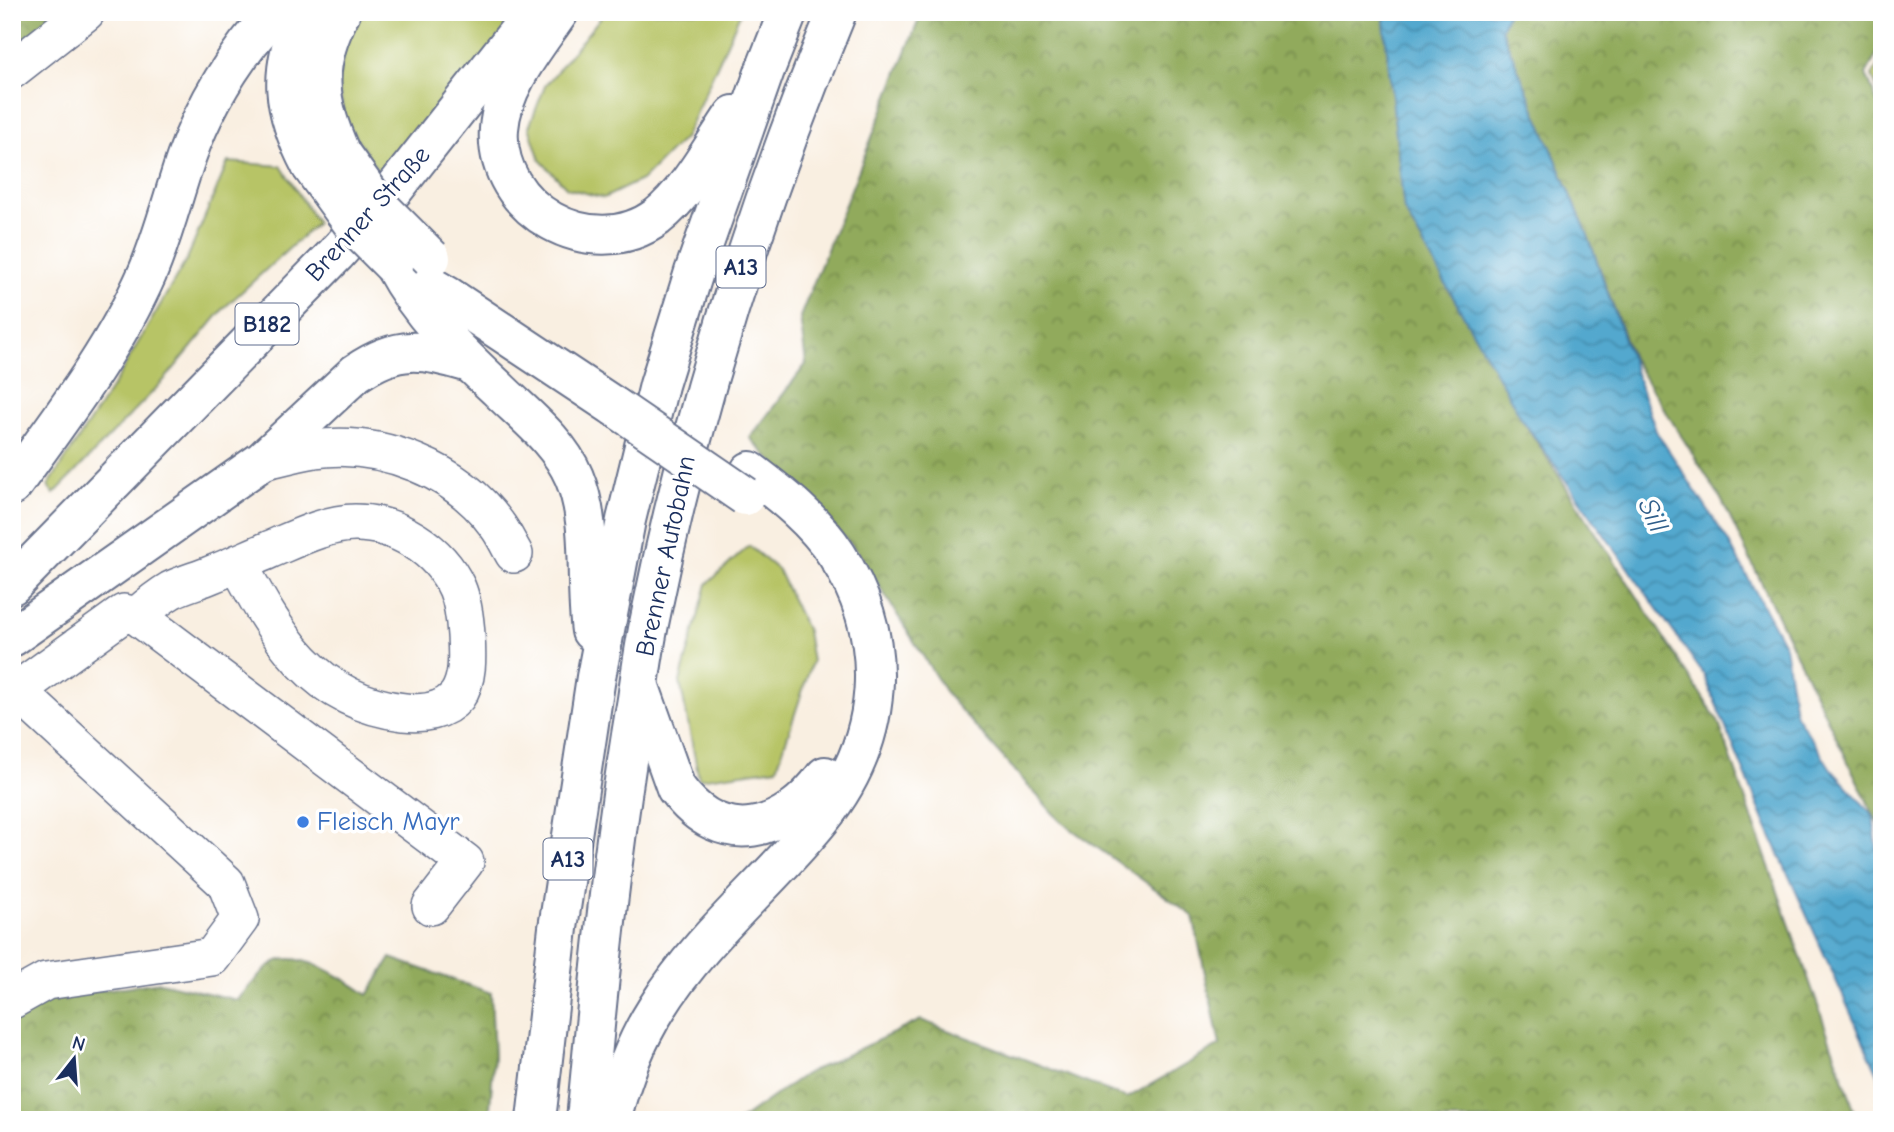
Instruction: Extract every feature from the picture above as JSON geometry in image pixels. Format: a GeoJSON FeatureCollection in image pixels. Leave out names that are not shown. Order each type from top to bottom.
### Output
{"type":"FeatureCollection","features":[{"type":"Feature","properties":{"kind":"main road"},"geometry":{"type":"LineString","coordinates":[[18,473],[75,401],[112,340],[147,274],[188,154],[216,92],[251,37],[275,12]]}},
{"type":"Feature","properties":{"kind":"main road"},"geometry":{"type":"LineString","coordinates":[[303,12],[290,48],[285,72],[287,102],[300,145],[326,160]]}},
{"type":"Feature","properties":{"kind":"main road"},"geometry":{"type":"LineString","coordinates":[[341,12],[327,45],[320,83],[327,123],[326,160],[356,228],[414,276],[618,396],[747,483],[780,494],[812,524],[836,554],[854,584],[871,638],[875,671],[873,709],[859,755],[847,781],[783,863],[689,964],[657,1007],[635,1050],[611,1120]]}},
{"type":"Feature","properties":{"kind":"main road","name":"Brenner Straße"},"geometry":{"type":"LineString","coordinates":[[12,585],[326,264],[395,188],[534,12]]}},
{"type":"Feature","properties":{"kind":"main road"},"geometry":{"type":"LineString","coordinates":[[559,12],[512,85],[502,110],[499,141],[503,167],[513,189],[539,214],[575,230],[602,234],[620,233],[639,227],[658,216],[686,185],[765,70]]}},
{"type":"Feature","properties":{"kind":"main road","name":"Brenner Autobahn"},"geometry":{"type":"LineString","coordinates":[[536,1120],[558,928],[596,677],[626,520],[659,385],[694,272],[788,12]]}},
{"type":"Feature","properties":{"kind":"main road","name":"Brenner Autobahn"},"geometry":{"type":"LineString","coordinates":[[586,1120],[602,942],[619,807],[650,617],[669,530],[739,272],[796,110],[837,12]]}},
{"type":"Feature","properties":{"kind":"main road"},"geometry":{"type":"LineString","coordinates":[[414,276],[470,363],[543,432],[559,450],[573,474],[582,500],[586,531],[588,609],[596,677]]}},
{"type":"Feature","properties":{"kind":"main road"},"geometry":{"type":"LineString","coordinates":[[12,637],[262,461],[356,373],[374,360],[398,352],[417,352],[470,363]]}},
{"type":"Feature","properties":{"kind":"main road"},"geometry":{"type":"LineString","coordinates":[[639,684],[676,788],[686,802],[711,819],[739,827],[776,821],[803,802],[826,774],[841,741],[851,697],[851,653],[844,616],[827,581],[807,551],[747,483]]}},
{"type":"Feature","properties":{"kind":"street"},"geometry":{"type":"LineString","coordinates":[[12,70],[86,12]]}},
{"type":"Feature","properties":{"kind":"street"},"geometry":{"type":"LineString","coordinates":[[262,461],[316,449],[342,448],[369,450],[417,463],[438,474],[482,507],[497,525],[514,554]]}},
{"type":"Feature","properties":{"kind":"street"},"geometry":{"type":"LineString","coordinates":[[137,616],[170,590],[323,529],[354,523],[386,527],[410,536],[441,563],[458,590],[465,618],[467,653],[464,683],[456,698],[441,709],[418,714],[388,710],[359,701],[337,690],[291,652],[238,563]]}},
{"type":"Feature","properties":{"kind":"street"},"geometry":{"type":"LineString","coordinates":[[12,1000],[46,981],[212,957],[240,919],[226,883],[14,692],[124,613],[137,616],[465,862],[431,906]]}},
{"type":"Feature","properties":{"kind":"green space"},"geometry":{"type":"Polygon","coordinates":[[[12,12],[86,12],[12,74],[12,12]]]}},
{"type":"Feature","properties":{"kind":"green space"},"geometry":{"type":"Polygon","coordinates":[[[361,12],[518,12],[493,46],[378,171],[345,120],[338,83],[346,40],[361,12]]]}},
{"type":"Feature","properties":{"kind":"green space"},"geometry":{"type":"Polygon","coordinates":[[[605,12],[741,12],[685,137],[643,179],[604,198],[567,188],[540,160],[529,127],[545,86],[605,12]]]}},
{"type":"Feature","properties":{"kind":"green space"},"geometry":{"type":"Polygon","coordinates":[[[922,12],[1388,12],[1384,21],[1404,210],[1522,419],[1718,721],[1858,1120],[740,1120],[805,1074],[921,1020],[1127,1098],[1220,1045],[1193,916],[1060,821],[948,696],[858,552],[750,438],[806,364],[800,317],[922,12]]]}},
{"type":"Feature","properties":{"kind":"green space"},"geometry":{"type":"Polygon","coordinates":[[[1508,12],[1882,12],[1882,45],[1866,74],[1882,114],[1882,832],[1721,499],[1632,358],[1587,233],[1501,29],[1508,12]]]}},
{"type":"Feature","properties":{"kind":"green space"},"geometry":{"type":"Polygon","coordinates":[[[1882,58],[1882,100],[1872,76],[1882,58]]]}},
{"type":"Feature","properties":{"kind":"green space"},"geometry":{"type":"Polygon","coordinates":[[[228,162],[281,166],[317,223],[224,308],[166,378],[54,494],[48,486],[114,384],[187,259],[228,162]]]}},
{"type":"Feature","properties":{"kind":"green space"},"geometry":{"type":"Polygon","coordinates":[[[749,546],[778,570],[807,631],[812,662],[777,768],[699,779],[680,682],[707,584],[749,546]]]}},
{"type":"Feature","properties":{"kind":"green space"},"geometry":{"type":"Polygon","coordinates":[[[391,958],[491,993],[494,1056],[489,1120],[12,1120],[12,1016],[45,998],[160,982],[237,1000],[272,964],[295,959],[322,968],[368,995],[391,958]]]}},
{"type":"Feature","properties":{"kind":"water","name":"Sill"},"geometry":{"type":"Polygon","coordinates":[[[1388,12],[1508,12],[1501,29],[1587,233],[1656,431],[1728,541],[1785,646],[1795,713],[1831,769],[1873,815],[1882,890],[1882,1120],[1879,1076],[1766,825],[1704,675],[1522,419],[1404,210],[1384,21],[1388,12]]]}},
{"type":"Feature","properties":{"kind":"place","name":"Fleisch Mayr"},"geometry":{"type":"Point","coordinates":[303,822]}}]}
